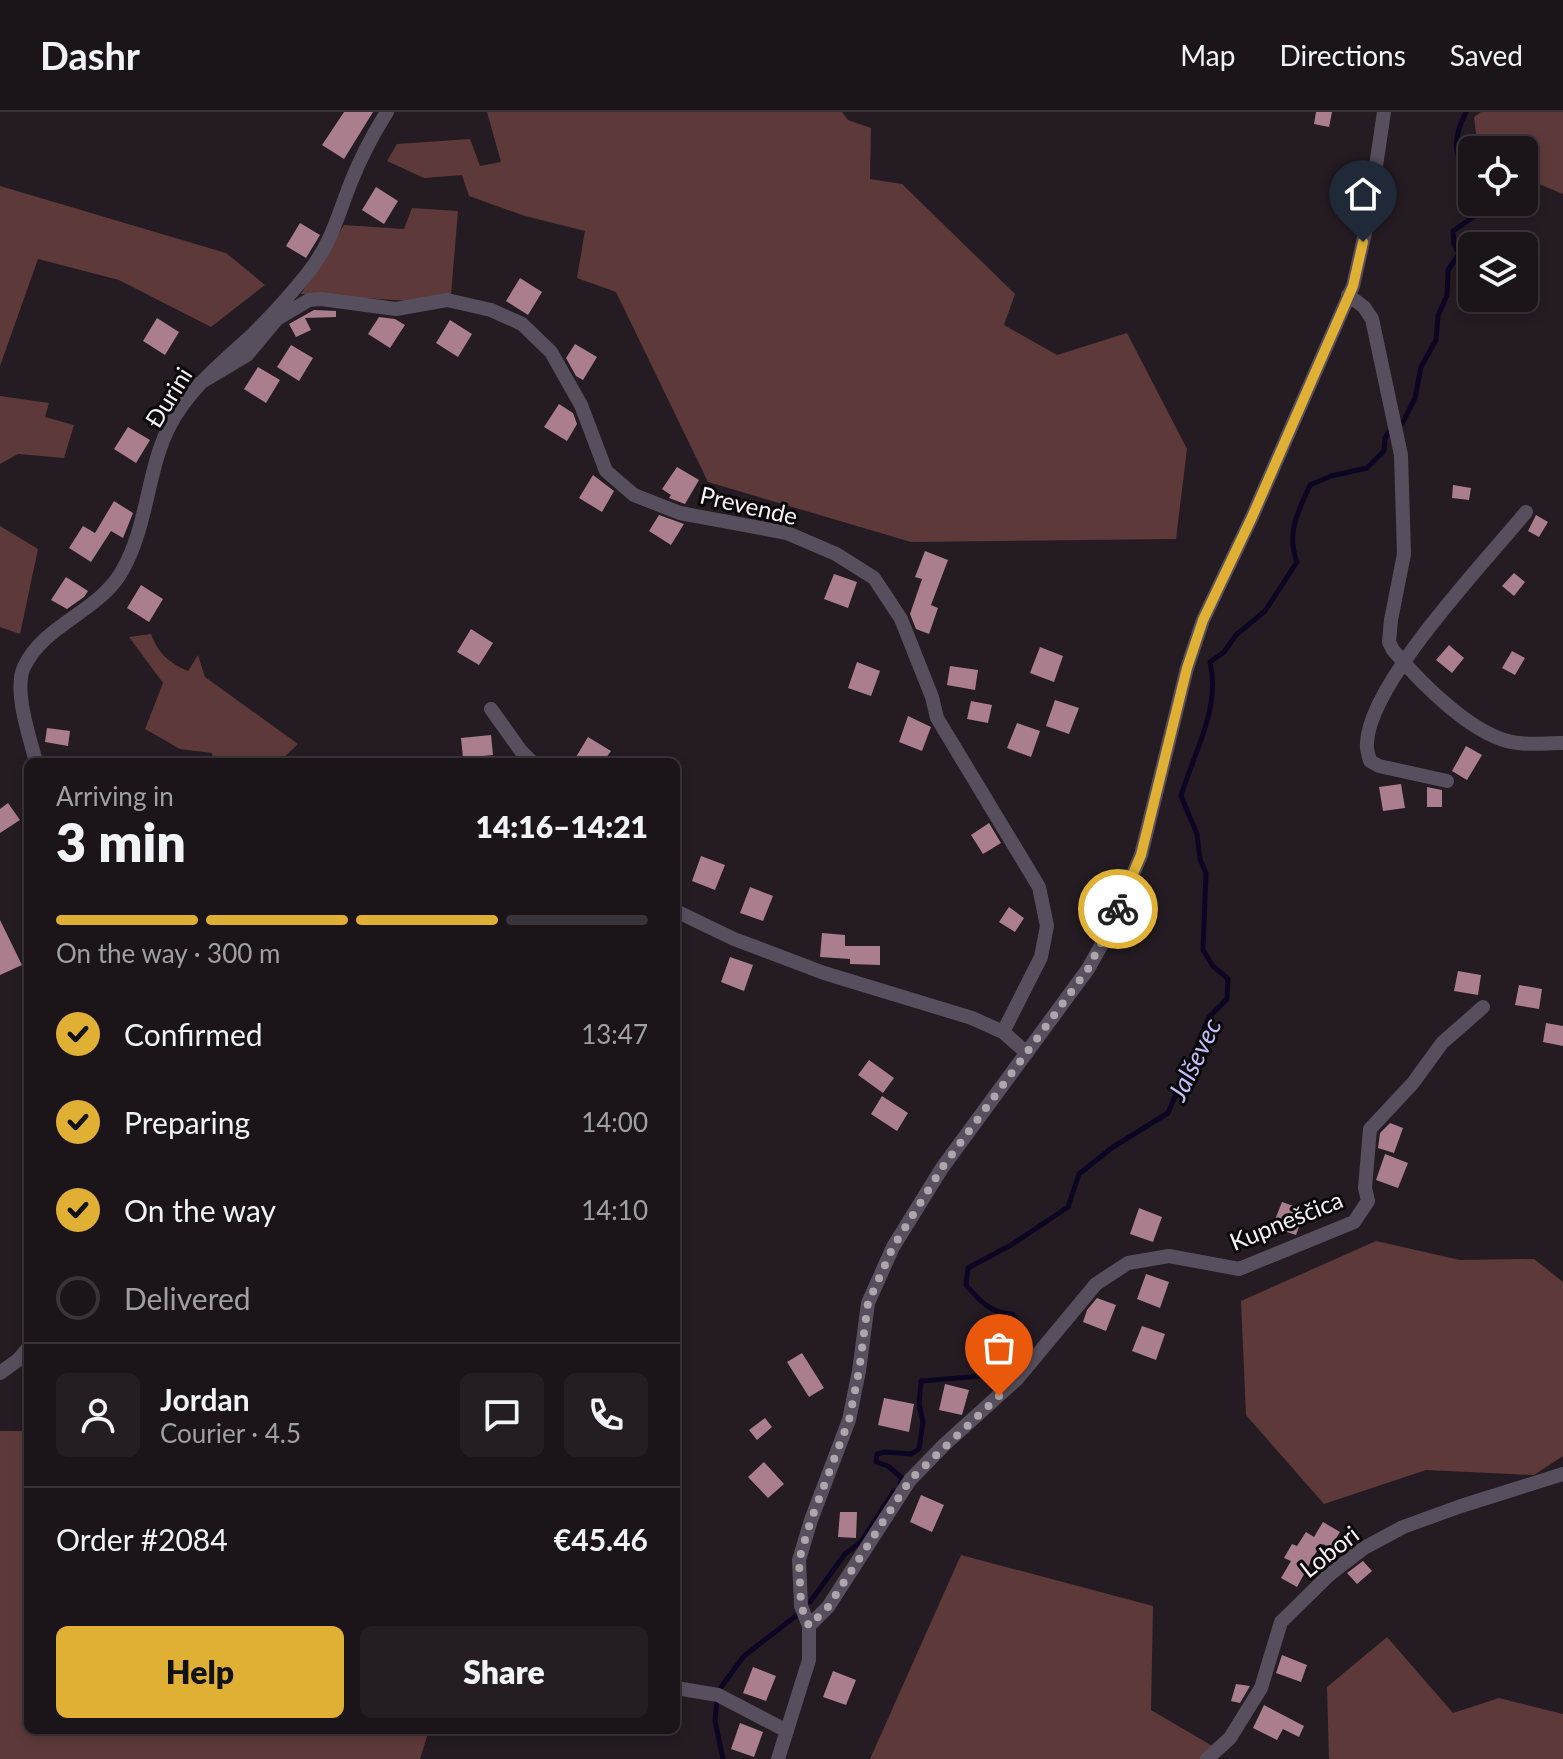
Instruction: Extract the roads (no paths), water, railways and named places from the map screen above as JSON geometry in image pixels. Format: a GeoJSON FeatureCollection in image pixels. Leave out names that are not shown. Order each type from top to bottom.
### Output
{"type":"FeatureCollection","features":[{"type":"Feature","properties":{"kind":"street","name":"Đurini"},"geometry":{"type":"LineString","coordinates":[[35,758],[22,701],[22,669],[40,642],[89,608],[122,573],[142,523],[152,478],[169,427],[206,375],[256,331],[308,273],[335,231],[351,182],[387,112]]}},
{"type":"Feature","properties":{"kind":"street"},"geometry":{"type":"LineString","coordinates":[[778,1759],[809,1660],[799,1560],[849,1420],[868,1303],[893,1247],[942,1168],[1088,969],[1107,935],[1141,855],[1187,668],[1203,620],[1252,517],[1353,286],[1368,220],[1384,112]]}},
{"type":"Feature","properties":{"kind":"street"},"geometry":{"type":"LineString","coordinates":[[1348,295],[1364,307],[1372,319],[1401,455],[1404,554],[1389,642],[1447,706],[1485,731],[1516,743],[1563,743]]}},
{"type":"Feature","properties":{"kind":"street","name":"Prevende"},"geometry":{"type":"LineString","coordinates":[[200,383],[247,355],[277,319],[309,300],[396,309],[447,300],[491,310],[522,324],[551,352],[581,405],[606,471],[634,495],[680,513],[787,533],[836,554],[874,578],[901,619],[932,697],[937,718],[1039,887],[1047,926],[1041,957],[1003,1032]]}},
{"type":"Feature","properties":{"kind":"street"},"geometry":{"type":"LineString","coordinates":[[1447,781],[1379,766],[1370,761],[1366,745],[1371,721],[1403,661],[1526,512]]}},
{"type":"Feature","properties":{"kind":"street"},"geometry":{"type":"LineString","coordinates":[[491,709],[528,758]]}},
{"type":"Feature","properties":{"kind":"street"},"geometry":{"type":"LineString","coordinates":[[680,913],[734,939],[824,973],[972,1018],[1003,1032],[1027,1053]]}},
{"type":"Feature","properties":{"kind":"street","name":"Kupneščica"},"geometry":{"type":"LineString","coordinates":[[806,1616],[828,1607],[910,1480],[1017,1379],[1096,1284],[1128,1263],[1169,1256],[1239,1269],[1354,1222],[1368,1201],[1365,1188],[1370,1129],[1413,1083],[1442,1043],[1483,1007]]}},
{"type":"Feature","properties":{"kind":"street"},"geometry":{"type":"LineString","coordinates":[[0,1373],[24,1353]]}},
{"type":"Feature","properties":{"kind":"street","name":"Lobori"},"geometry":{"type":"LineString","coordinates":[[1207,1759],[1230,1738],[1261,1688],[1281,1622],[1329,1575],[1364,1548],[1403,1527],[1563,1474]]}},
{"type":"Feature","properties":{"kind":"street"},"geometry":{"type":"LineString","coordinates":[[680,1689],[718,1695],[787,1731]]}},
{"type":"Feature","properties":{"kind":"waterway","name":"Jalševec"},"geometry":{"type":"LineString","coordinates":[[1458,156],[1458,132],[1466,112]]}},
{"type":"Feature","properties":{"kind":"waterway","name":"Jalševec"},"geometry":{"type":"LineString","coordinates":[[1402,424],[1415,398],[1421,367],[1436,340],[1438,316],[1447,295],[1448,270],[1459,254],[1453,231],[1475,216]]}},
{"type":"Feature","properties":{"kind":"waterway","name":"Jalševec"},"geometry":{"type":"LineString","coordinates":[[900,1483],[903,1479],[888,1466],[876,1462],[877,1454],[911,1454],[919,1449],[923,1422],[919,1404],[921,1381],[982,1376],[1001,1354],[1018,1344],[1022,1328],[1012,1314],[991,1309],[971,1291],[966,1285],[968,1268],[1011,1245],[1068,1207],[1079,1174],[1113,1147],[1168,1113],[1209,1017],[1227,999],[1228,979],[1213,966],[1203,950],[1206,873],[1200,859],[1197,834],[1181,796],[1209,713],[1212,696],[1210,662],[1265,611],[1297,562],[1293,532],[1310,485],[1331,476],[1367,468],[1384,451],[1385,438],[1391,429]]}},
{"type":"Feature","properties":{"kind":"waterway","name":"Jalševec"},"geometry":{"type":"LineString","coordinates":[[810,1602],[845,1554],[861,1542],[894,1491]]}},
{"type":"Feature","properties":{"kind":"waterway","name":"Jalševec"},"geometry":{"type":"LineString","coordinates":[[721,1687],[744,1656],[797,1615]]}},
{"type":"Feature","properties":{"kind":"waterway","name":"Jalševec"},"geometry":{"type":"LineString","coordinates":[[717,1699],[715,1721],[723,1759]]}}]}
